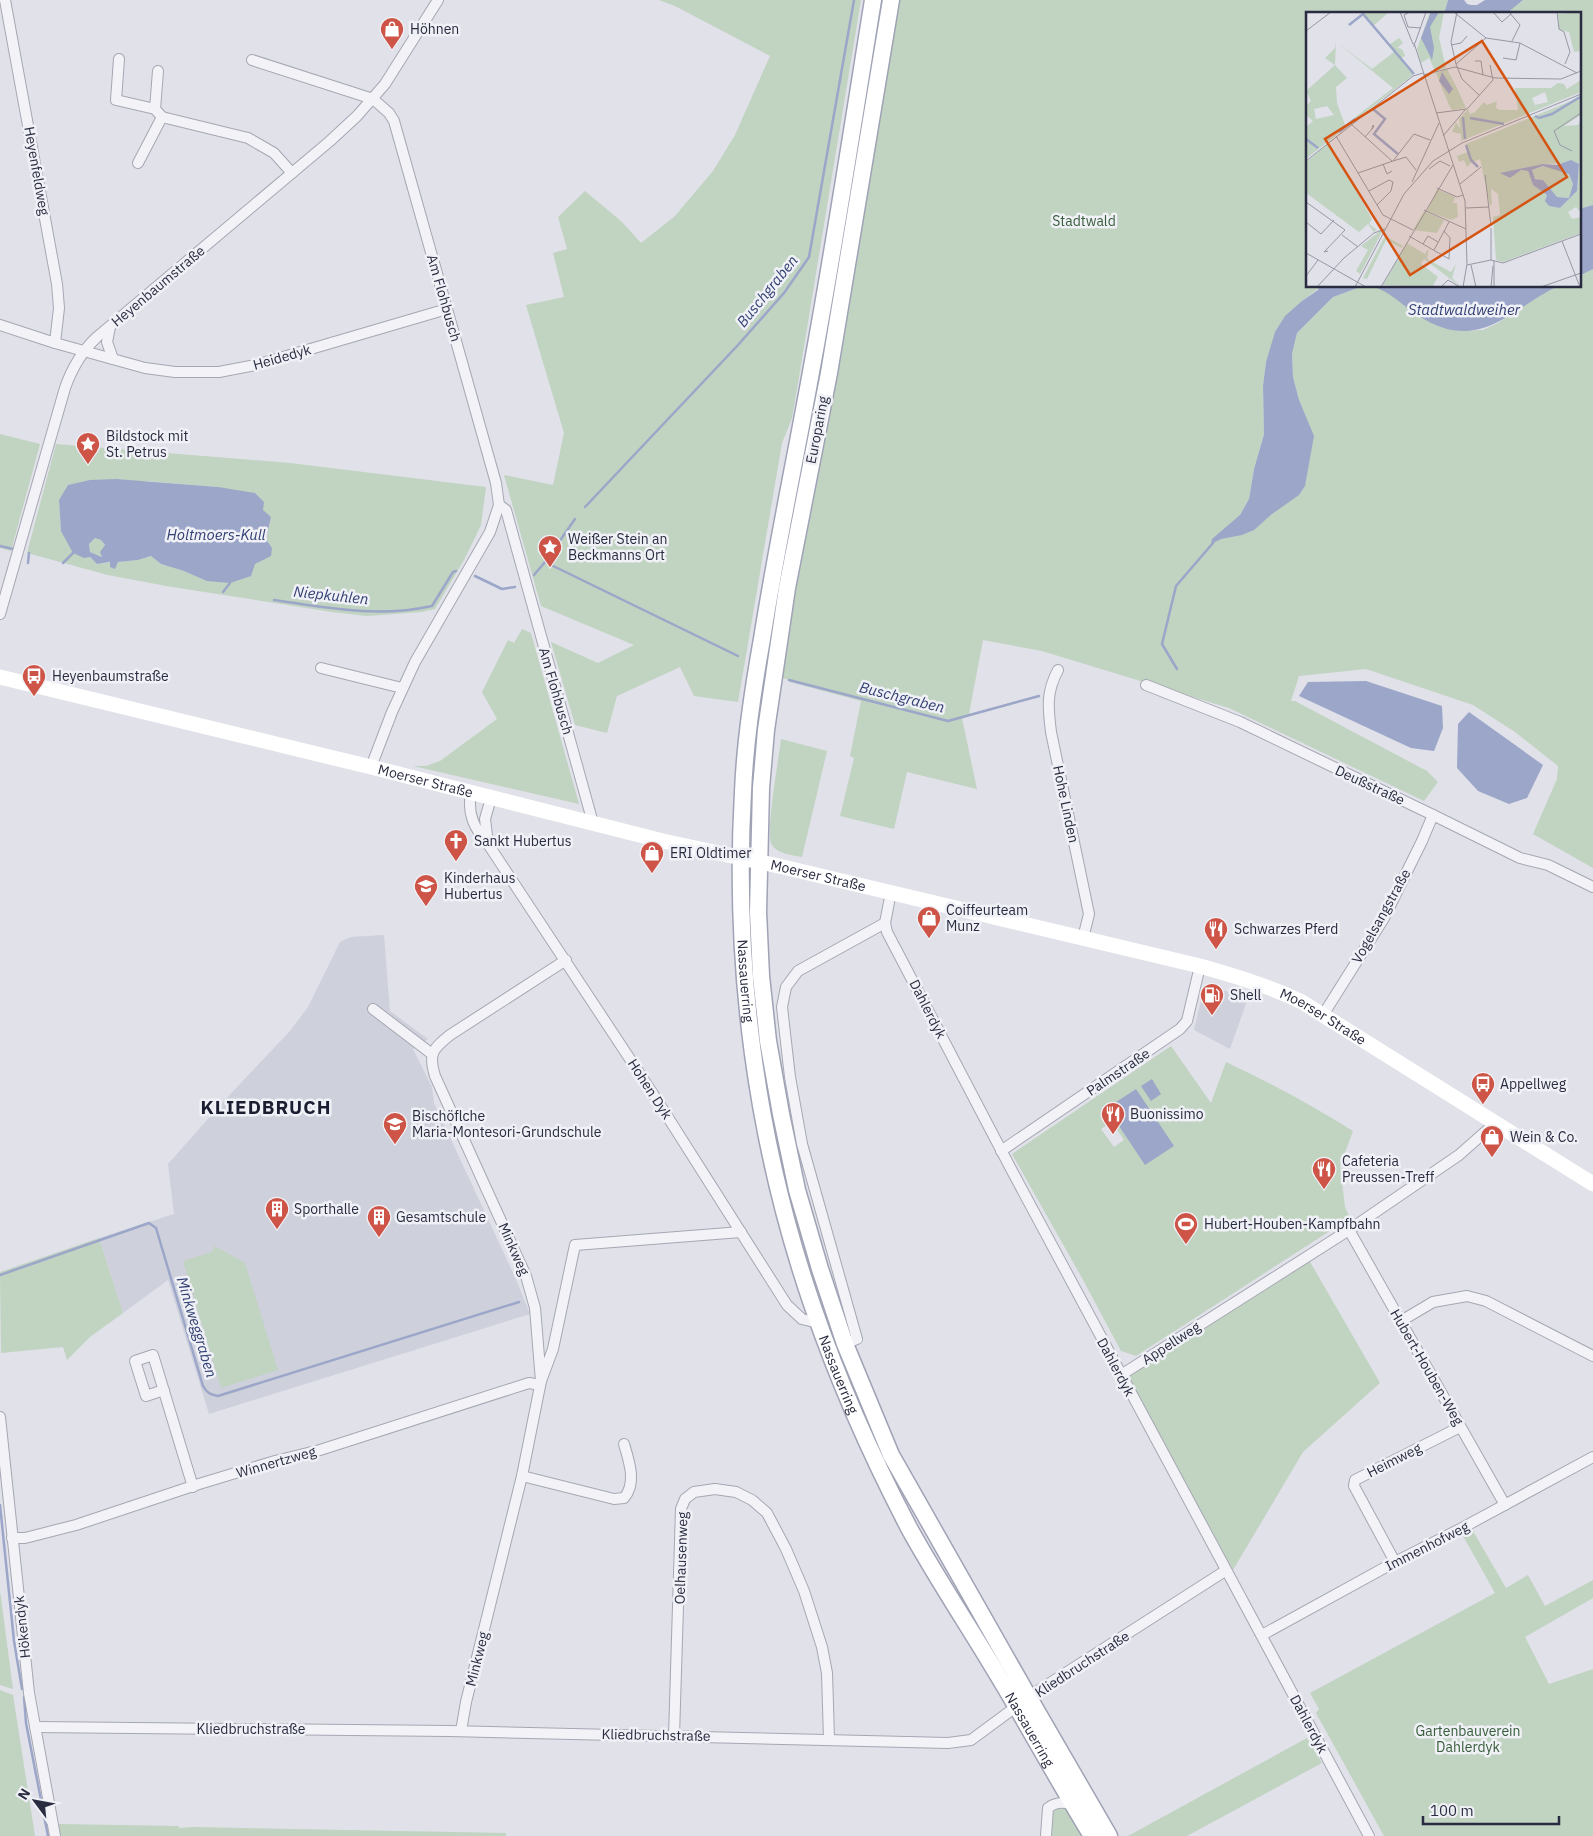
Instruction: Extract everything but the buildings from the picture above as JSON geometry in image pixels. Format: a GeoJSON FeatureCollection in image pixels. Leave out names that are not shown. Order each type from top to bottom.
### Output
{"type":"FeatureCollection","features":[{"type":"Feature","properties":{"kind":"main road","name":"Europaring"},"geometry":{"type":"LineString","coordinates":[[740,859],[743,789],[757,669],[770,585],[812,370],[844,186],[873,0]]}},
{"type":"Feature","properties":{"kind":"main road","name":"Europaring"},"geometry":{"type":"LineString","coordinates":[[759,862],[761,788],[773,674],[798,530],[832,354],[891,0]]}},
{"type":"Feature","properties":{"kind":"main road","name":"Moerser Straße"},"geometry":{"type":"LineString","coordinates":[[0,677],[740,859],[891,892],[1200,966],[1253,981],[1279,991],[1323,1015],[1494,1124],[1593,1184]]}},
{"type":"Feature","properties":{"kind":"main road","name":"Nassauerring"},"geometry":{"type":"LineString","coordinates":[[740,859],[744,978],[752,1045],[778,1190],[818,1322],[856,1418],[911,1532],[1110,1836]]}},
{"type":"Feature","properties":{"kind":"main road","name":"Nassauerring"},"geometry":{"type":"LineString","coordinates":[[759,862],[758,912],[761,976],[768,1041],[797,1190],[828,1295],[851,1342],[891,1455],[1023,1703],[1073,1805],[1092,1836]]}},
{"type":"Feature","properties":{"kind":"street","name":"Heyenfeldweg"},"geometry":{"type":"LineString","coordinates":[[5,0],[58,284],[59,308],[55,343]]}},
{"type":"Feature","properties":{"kind":"street","name":"Heyenbaumstraße"},"geometry":{"type":"LineString","coordinates":[[0,614],[65,388],[84,350],[337,135],[373,99],[385,84],[438,0]]}},
{"type":"Feature","properties":{"kind":"street"},"geometry":{"type":"LineString","coordinates":[[119,59],[116,100],[248,138],[274,153],[292,173]]}},
{"type":"Feature","properties":{"kind":"street"},"geometry":{"type":"LineString","coordinates":[[252,60],[373,99]]}},
{"type":"Feature","properties":{"kind":"street"},"geometry":{"type":"LineString","coordinates":[[138,163],[158,113],[158,71]]}},
{"type":"Feature","properties":{"kind":"street","name":"Am Flohbusch"},"geometry":{"type":"LineString","coordinates":[[371,767],[402,688],[490,532],[499,505],[496,483],[394,121],[389,113],[373,99]]}},
{"type":"Feature","properties":{"kind":"street","name":"Heidedyk"},"geometry":{"type":"LineString","coordinates":[[0,325],[55,343],[145,368],[203,372],[236,370],[447,309]]}},
{"type":"Feature","properties":{"kind":"street"},"geometry":{"type":"LineString","coordinates":[[110,326],[106,342],[113,359]]}},
{"type":"Feature","properties":{"kind":"street","name":"Am Flohbusch"},"geometry":{"type":"LineString","coordinates":[[499,505],[506,510],[593,823]]}},
{"type":"Feature","properties":{"kind":"street"},"geometry":{"type":"LineString","coordinates":[[321,668],[402,688]]}},
{"type":"Feature","properties":{"kind":"street","name":"Hohe Linden"},"geometry":{"type":"LineString","coordinates":[[1058,670],[1053,679],[1047,705],[1089,914],[1083,938]]}},
{"type":"Feature","properties":{"kind":"street","name":"Deußstraße"},"geometry":{"type":"LineString","coordinates":[[1146,685],[1240,722],[1434,814],[1520,858],[1548,865],[1593,887]]}},
{"type":"Feature","properties":{"kind":"street","name":"Hohen Dyk"},"geometry":{"type":"LineString","coordinates":[[471,793],[469,813],[475,826],[566,960],[787,1305],[802,1319],[818,1322]]}},
{"type":"Feature","properties":{"kind":"street","name":"Hohen Dyk"},"geometry":{"type":"LineString","coordinates":[[488,844],[485,819],[491,798]]}},
{"type":"Feature","properties":{"kind":"street","name":"Vogelsangstraße"},"geometry":{"type":"LineString","coordinates":[[1323,1015],[1384,918],[1434,814]]}},
{"type":"Feature","properties":{"kind":"street"},"geometry":{"type":"LineString","coordinates":[[885,922],[891,892]]}},
{"type":"Feature","properties":{"kind":"street","name":"Nassauerring"},"geometry":{"type":"LineString","coordinates":[[851,1342],[802,1144],[790,1078],[782,1007],[786,987],[798,971],[885,922]]}},
{"type":"Feature","properties":{"kind":"street","name":"Dahlerdyk"},"geometry":{"type":"LineString","coordinates":[[885,922],[887,932],[1001,1151],[1369,1836]]}},
{"type":"Feature","properties":{"kind":"street"},"geometry":{"type":"LineString","coordinates":[[372,1009],[432,1054],[437,1046],[450,1035],[566,960]]}},
{"type":"Feature","properties":{"kind":"street","name":"Palmstraße"},"geometry":{"type":"LineString","coordinates":[[1001,1151],[1180,1030],[1187,1021],[1200,966]]}},
{"type":"Feature","properties":{"kind":"street","name":"Minkweg"},"geometry":{"type":"LineString","coordinates":[[432,1054],[431,1062],[435,1076],[526,1276],[535,1308],[540,1383]]}},
{"type":"Feature","properties":{"kind":"street","name":"Appellweg"},"geometry":{"type":"LineString","coordinates":[[1120,1375],[1349,1230],[1459,1155],[1494,1124]]}},
{"type":"Feature","properties":{"kind":"street","name":"Hubert-Houben-Weg"},"geometry":{"type":"LineString","coordinates":[[1349,1230],[1505,1505]]}},
{"type":"Feature","properties":{"kind":"street","name":"Minkweg"},"geometry":{"type":"LineString","coordinates":[[461,1731],[466,1702],[522,1476],[540,1383],[552,1349],[575,1245],[741,1232]]}},
{"type":"Feature","properties":{"kind":"street"},"geometry":{"type":"LineString","coordinates":[[1401,1322],[1433,1302],[1467,1296],[1486,1301],[1593,1356]]}},
{"type":"Feature","properties":{"kind":"street","name":"Winnertzweg"},"geometry":{"type":"LineString","coordinates":[[12,1538],[25,1538],[76,1525],[275,1461],[320,1450],[529,1383],[540,1383]]}},
{"type":"Feature","properties":{"kind":"street"},"geometry":{"type":"LineString","coordinates":[[164,1390],[193,1487]]}},
{"type":"Feature","properties":{"kind":"street","name":"Hökendyk"},"geometry":{"type":"LineString","coordinates":[[0,1417],[12,1538],[35,1727],[55,1836]]}},
{"type":"Feature","properties":{"kind":"street","name":"Heimweg"},"geometry":{"type":"LineString","coordinates":[[1395,1562],[1354,1486],[1355,1480],[1460,1427]]}},
{"type":"Feature","properties":{"kind":"street"},"geometry":{"type":"LineString","coordinates":[[522,1476],[614,1499],[624,1498],[630,1492],[631,1484],[631,1468],[624,1444]]}},
{"type":"Feature","properties":{"kind":"street","name":"Immenhofweg"},"geometry":{"type":"LineString","coordinates":[[1262,1635],[1593,1457]]}},
{"type":"Feature","properties":{"kind":"street","name":"Oelhausenweg"},"geometry":{"type":"LineString","coordinates":[[674,1736],[682,1509],[685,1499],[694,1492],[715,1489],[736,1492],[752,1500],[766,1513],[786,1549],[804,1592],[822,1647],[827,1673],[829,1739]]}},
{"type":"Feature","properties":{"kind":"street","name":"Kliedbruchstraße"},"geometry":{"type":"LineString","coordinates":[[35,1727],[461,1731],[948,1743],[972,1740],[1023,1703],[1225,1571]]}},
{"type":"Feature","properties":{"kind":"street"},"geometry":{"type":"LineString","coordinates":[[1046,1836],[1048,1808],[1054,1804],[1069,1803],[1073,1805]]}},
{"type":"Feature","properties":{"kind":"shaded area"},"geometry":{"type":"Polygon","coordinates":[[[384,935],[390,1011],[428,1039],[413,1049],[432,1087],[434,1103],[515,1277],[530,1314],[209,1414],[168,1280],[123,1313],[99,1238],[174,1214],[168,1164],[290,1031],[308,1007],[340,942],[350,937],[384,935]]]}},
{"type":"Feature","properties":{"kind":"shaded area"},"geometry":{"type":"Polygon","coordinates":[[[1213,987],[1248,998],[1230,1049],[1194,1030],[1203,992],[1207,988],[1213,987]]]}},
{"type":"Feature","properties":{"kind":"green space"},"geometry":{"type":"Polygon","coordinates":[[[659,0],[861,0],[792,418],[782,443],[738,702],[694,696],[680,667],[617,696],[607,733],[575,725],[551,642],[598,663],[634,645],[541,606],[504,475],[553,485],[564,433],[526,305],[564,297],[553,253],[567,249],[558,217],[585,191],[622,222],[641,243],[675,216],[713,171],[735,135],[770,56],[675,6],[659,0]]]}},
{"type":"Feature","properties":{"kind":"green space","name":"Stadtwald"},"geometry":{"type":"Polygon","coordinates":[[[897,0],[1448,0],[1445,12],[1306,12],[1306,288],[1318,288],[1302,301],[1266,362],[1263,386],[1264,433],[1254,469],[1249,499],[1240,515],[1253,530],[1272,514],[1299,400],[1293,377],[1292,354],[1297,333],[1333,297],[1358,288],[1379,288],[1460,331],[1483,330],[1554,288],[1580,288],[1580,276],[1593,269],[1593,868],[1533,834],[1557,779],[1558,766],[1515,732],[1473,705],[1366,669],[1299,676],[1291,701],[1295,701],[1427,771],[1438,782],[1424,801],[1229,708],[1042,651],[983,640],[969,714],[1036,696],[1032,699],[962,718],[977,789],[907,772],[894,829],[840,816],[854,758],[850,756],[861,701],[790,682],[790,680],[779,677],[897,0]]]}},
{"type":"Feature","properties":{"kind":"green space"},"geometry":{"type":"Polygon","coordinates":[[[1523,0],[1593,0],[1593,205],[1580,209],[1580,12],[1508,12],[1523,0]]]}},
{"type":"Feature","properties":{"kind":"green space"},"geometry":{"type":"Polygon","coordinates":[[[0,434],[40,444],[11,551],[0,548],[0,434]]]}},
{"type":"Feature","properties":{"kind":"green space"},"geometry":{"type":"Polygon","coordinates":[[[56,444],[290,463],[486,487],[481,525],[464,560],[435,609],[422,612],[367,616],[332,612],[108,575],[27,553],[56,444]],[[146,481],[59,500],[61,531],[97,564],[138,560],[151,556],[161,564],[184,571],[255,564],[272,548],[266,539],[271,517],[218,487],[146,481]]]}},
{"type":"Feature","properties":{"kind":"green space"},"geometry":{"type":"Polygon","coordinates":[[[95,538],[101,539],[105,546],[103,557],[90,552],[89,544],[95,538]]]}},
{"type":"Feature","properties":{"kind":"green space"},"geometry":{"type":"Polygon","coordinates":[[[522,629],[531,633],[579,804],[413,766],[426,766],[440,761],[497,719],[482,692],[508,640],[514,643],[522,629]]]}},
{"type":"Feature","properties":{"kind":"green space"},"geometry":{"type":"Polygon","coordinates":[[[781,739],[827,751],[802,857],[780,852],[771,843],[771,809],[781,739]]]}},
{"type":"Feature","properties":{"kind":"green space","name":"Hubert-Houben-Kampfbahn"},"geometry":{"type":"Polygon","coordinates":[[[1171,1046],[1211,1103],[1226,1062],[1291,1095],[1353,1131],[1340,1166],[1345,1207],[1350,1218],[1136,1356],[1121,1351],[1012,1154],[1171,1046]],[[1112,1122],[1101,1129],[1114,1147],[1124,1140],[1112,1122]]]}},
{"type":"Feature","properties":{"kind":"green space"},"geometry":{"type":"Polygon","coordinates":[[[99,1238],[123,1313],[90,1337],[67,1360],[63,1347],[1,1353],[0,1272],[99,1238]]]}},
{"type":"Feature","properties":{"kind":"green space"},"geometry":{"type":"Polygon","coordinates":[[[215,1246],[245,1263],[278,1370],[221,1388],[183,1261],[212,1252],[215,1246]]]}},
{"type":"Feature","properties":{"kind":"green space"},"geometry":{"type":"Polygon","coordinates":[[[1309,1260],[1380,1383],[1303,1452],[1233,1570],[1128,1377],[1309,1260]]]}},
{"type":"Feature","properties":{"kind":"green space","name":"Gartenbauverein Dahlerdyk"},"geometry":{"type":"Polygon","coordinates":[[[1473,1531],[1506,1588],[1528,1575],[1545,1606],[1593,1580],[1593,1598],[1525,1637],[1549,1684],[1593,1669],[1593,1836],[1384,1836],[1316,1713],[1319,1709],[1310,1693],[1495,1593],[1462,1534],[1473,1531]]]}},
{"type":"Feature","properties":{"kind":"green space"},"geometry":{"type":"Polygon","coordinates":[[[0,1592],[1,1598],[13,1689],[0,1685],[0,1592]]]}},
{"type":"Feature","properties":{"kind":"green space"},"geometry":{"type":"Polygon","coordinates":[[[0,1690],[13,1695],[35,1836],[0,1836],[0,1690]]]}},
{"type":"Feature","properties":{"kind":"green space"},"geometry":{"type":"Polygon","coordinates":[[[1307,1738],[1322,1763],[1187,1836],[1128,1836],[1307,1738]]]}},
{"type":"Feature","properties":{"kind":"green space"},"geometry":{"type":"Polygon","coordinates":[[[1056,1807],[1069,1810],[1084,1836],[1050,1836],[1050,1818],[1056,1807]]]}},
{"type":"Feature","properties":{"kind":"green space"},"geometry":{"type":"Polygon","coordinates":[[[58,1824],[179,1826],[179,1828],[506,1833],[506,1836],[60,1836],[58,1824]]]}},
{"type":"Feature","properties":{"kind":"water"},"geometry":{"type":"Polygon","coordinates":[[[1448,0],[1464,0],[1467,4],[1477,5],[1485,0],[1523,0],[1508,12],[1445,12],[1448,0]]]}},
{"type":"Feature","properties":{"kind":"water"},"geometry":{"type":"Polygon","coordinates":[[[1593,205],[1593,269],[1580,276],[1580,209],[1593,205]]]}},
{"type":"Feature","properties":{"kind":"water"},"geometry":{"type":"Polygon","coordinates":[[[1318,288],[1358,288],[1333,297],[1297,333],[1292,354],[1293,377],[1299,400],[1314,436],[1305,486],[1299,495],[1272,514],[1254,530],[1242,535],[1221,539],[1211,544],[1212,539],[1240,515],[1249,499],[1254,469],[1264,434],[1263,386],[1266,362],[1275,332],[1285,316],[1318,288]]]}},
{"type":"Feature","properties":{"kind":"water","name":"Stadtwaldweiher"},"geometry":{"type":"Polygon","coordinates":[[[1377,288],[1554,288],[1492,325],[1476,330],[1459,331],[1440,327],[1419,316],[1377,288]]]}},
{"type":"Feature","properties":{"kind":"water","name":"Holtmoers-Kull"},"geometry":{"type":"Polygon","coordinates":[[[116,479],[218,487],[255,493],[264,502],[263,510],[271,517],[266,539],[272,548],[271,556],[255,564],[251,576],[230,583],[207,581],[161,564],[151,556],[138,560],[118,562],[115,569],[110,567],[110,562],[97,564],[90,557],[84,558],[73,553],[61,531],[59,500],[68,485],[90,480],[116,479]],[[95,538],[89,544],[90,552],[102,557],[100,552],[105,545],[101,540],[95,538]]]}},
{"type":"Feature","properties":{"kind":"water"},"geometry":{"type":"Polygon","coordinates":[[[1366,681],[1442,706],[1443,728],[1434,751],[1411,748],[1299,696],[1308,682],[1366,681]]]}},
{"type":"Feature","properties":{"kind":"water"},"geometry":{"type":"Polygon","coordinates":[[[1469,712],[1543,765],[1527,798],[1509,804],[1478,791],[1457,768],[1458,724],[1469,712]]]}},
{"type":"Feature","properties":{"kind":"water"},"geometry":{"type":"Polygon","coordinates":[[[1152,1079],[1161,1094],[1151,1101],[1141,1086],[1152,1079]]]}},
{"type":"Feature","properties":{"kind":"water"},"geometry":{"type":"Polygon","coordinates":[[[1136,1089],[1174,1146],[1145,1165],[1107,1108],[1136,1089]]]}},
{"type":"Feature","properties":{"kind":"waterway","name":"Buschgraben"},"geometry":{"type":"LineString","coordinates":[[585,507],[738,345],[784,293],[809,257],[854,0]]}},
{"type":"Feature","properties":{"kind":"waterway","name":"Buschgraben"},"geometry":{"type":"LineString","coordinates":[[534,575],[575,519]]}},
{"type":"Feature","properties":{"kind":"waterway"},"geometry":{"type":"LineString","coordinates":[[1177,669],[1162,644],[1176,586],[1213,543]]}},
{"type":"Feature","properties":{"kind":"waterway","name":"Niepkuhlen"},"geometry":{"type":"LineString","coordinates":[[0,546],[13,549]]}},
{"type":"Feature","properties":{"kind":"waterway"},"geometry":{"type":"LineString","coordinates":[[28,563],[29,553]]}},
{"type":"Feature","properties":{"kind":"waterway"},"geometry":{"type":"LineString","coordinates":[[63,563],[73,553]]}},
{"type":"Feature","properties":{"kind":"waterway","name":"Buschgraben"},"geometry":{"type":"LineString","coordinates":[[545,562],[738,656]]}},
{"type":"Feature","properties":{"kind":"waterway","name":"Niepkuhlen"},"geometry":{"type":"LineString","coordinates":[[274,600],[353,610],[412,610],[432,606],[453,572],[456,571]]}},
{"type":"Feature","properties":{"kind":"waterway","name":"Niepkuhlen"},"geometry":{"type":"LineString","coordinates":[[475,576],[502,589],[515,587]]}},
{"type":"Feature","properties":{"kind":"waterway"},"geometry":{"type":"LineString","coordinates":[[223,592],[230,583]]}},
{"type":"Feature","properties":{"kind":"waterway","name":"Buschgraben"},"geometry":{"type":"LineString","coordinates":[[789,680],[948,721],[1039,696]]}},
{"type":"Feature","properties":{"kind":"waterway","name":"Minkweggraben"},"geometry":{"type":"LineString","coordinates":[[0,1275],[149,1223],[156,1228],[203,1386],[209,1393],[218,1396],[519,1302]]}},
{"type":"Feature","properties":{"kind":"waterway"},"geometry":{"type":"LineString","coordinates":[[0,1505],[14,1641],[22,1689]]}},
{"type":"Feature","properties":{"kind":"waterway"},"geometry":{"type":"LineString","coordinates":[[24,1697],[26,1723],[48,1836]]}},
{"type":"Feature","properties":{"kind":"place","name":"Höhnen"},"geometry":{"type":"Point","coordinates":[392,50]}},
{"type":"Feature","properties":{"kind":"place","name":"Bildstock mit St. Petrus"},"geometry":{"type":"Point","coordinates":[88,465]}},
{"type":"Feature","properties":{"kind":"place","name":"Weißer Stein an Beckmanns Ort"},"geometry":{"type":"Point","coordinates":[550,568]}},
{"type":"Feature","properties":{"kind":"place","name":"Heyenbaumstraße"},"geometry":{"type":"Point","coordinates":[34,697]}},
{"type":"Feature","properties":{"kind":"place","name":"Sankt Hubertus"},"geometry":{"type":"Point","coordinates":[456,862]}},
{"type":"Feature","properties":{"kind":"place","name":"ERI Oldtimer"},"geometry":{"type":"Point","coordinates":[652,874]}},
{"type":"Feature","properties":{"kind":"place","name":"Kinderhaus Hubertus"},"geometry":{"type":"Point","coordinates":[426,907]}},
{"type":"Feature","properties":{"kind":"place","name":"Coiffeurteam Munz"},"geometry":{"type":"Point","coordinates":[929,939]}},
{"type":"Feature","properties":{"kind":"place","name":"Schwarzes Pferd"},"geometry":{"type":"Point","coordinates":[1216,950]}},
{"type":"Feature","properties":{"kind":"place","name":"Shell"},"geometry":{"type":"Point","coordinates":[1212,1016]}},
{"type":"Feature","properties":{"kind":"place","name":"Appellweg"},"geometry":{"type":"Point","coordinates":[1483,1105]}},
{"type":"Feature","properties":{"kind":"place","name":"Buonissimo"},"geometry":{"type":"Point","coordinates":[1113,1135]}},
{"type":"Feature","properties":{"kind":"place","name":"Bischöflche Maria-Montesori-Grundschule"},"geometry":{"type":"Point","coordinates":[395,1145]}},
{"type":"Feature","properties":{"kind":"place","name":"Wein & Co."},"geometry":{"type":"Point","coordinates":[1492,1158]}},
{"type":"Feature","properties":{"kind":"place","name":"Cafeteria Preussen-Treff"},"geometry":{"type":"Point","coordinates":[1324,1190]}},
{"type":"Feature","properties":{"kind":"place","name":"Sporthalle"},"geometry":{"type":"Point","coordinates":[277,1230]}},
{"type":"Feature","properties":{"kind":"place","name":"Gesamtschule"},"geometry":{"type":"Point","coordinates":[379,1238]}},
{"type":"Feature","properties":{"kind":"place","name":"Hubert-Houben-Kampfbahn"},"geometry":{"type":"Point","coordinates":[1186,1245]}},
{"type":"Feature","properties":{"kind":"district","name":"KLIEDBRUCH"},"geometry":{"type":"Point","coordinates":[266,1107]}}]}
